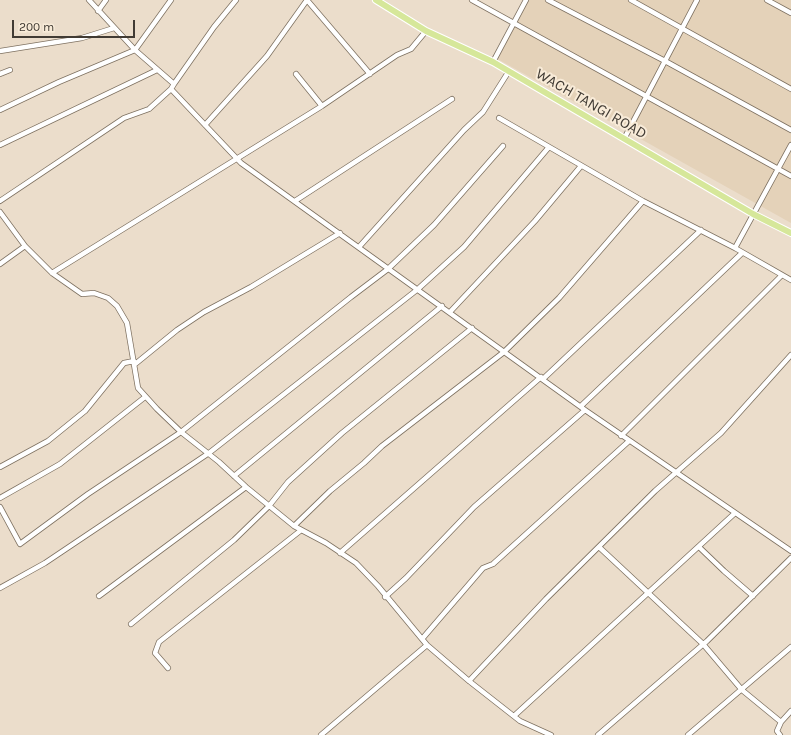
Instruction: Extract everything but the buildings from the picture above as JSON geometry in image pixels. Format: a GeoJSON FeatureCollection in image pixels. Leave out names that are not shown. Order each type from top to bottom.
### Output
{"type":"FeatureCollection","features":[{"type":"Feature","properties":{"kind":"main road","name":"WACH TANGI ROAD"},"geometry":{"type":"LineString","coordinates":[[376,0],[426,31],[493,62],[753,214],[791,233]]}},
{"type":"Feature","properties":{"kind":"street"},"geometry":{"type":"LineString","coordinates":[[88,0],[135,50],[174,84]]}},
{"type":"Feature","properties":{"kind":"street"},"geometry":{"type":"LineString","coordinates":[[98,11],[106,0]]}},
{"type":"Feature","properties":{"kind":"street"},"geometry":{"type":"LineString","coordinates":[[0,110],[135,50],[171,0]]}},
{"type":"Feature","properties":{"kind":"street"},"geometry":{"type":"LineString","coordinates":[[0,201],[124,118],[149,109],[171,89],[214,27],[236,0]]}},
{"type":"Feature","properties":{"kind":"street"},"geometry":{"type":"LineString","coordinates":[[205,125],[267,56],[307,0],[370,74]]}},
{"type":"Feature","properties":{"kind":"street"},"geometry":{"type":"LineString","coordinates":[[472,0],[791,176]]}},
{"type":"Feature","properties":{"kind":"street"},"geometry":{"type":"LineString","coordinates":[[493,62],[526,0]]}},
{"type":"Feature","properties":{"kind":"street"},"geometry":{"type":"LineString","coordinates":[[548,0],[665,61],[791,130]]}},
{"type":"Feature","properties":{"kind":"street"},"geometry":{"type":"LineString","coordinates":[[631,0],[791,89]]}},
{"type":"Feature","properties":{"kind":"street"},"geometry":{"type":"LineString","coordinates":[[624,139],[697,0]]}},
{"type":"Feature","properties":{"kind":"street"},"geometry":{"type":"LineString","coordinates":[[767,0],[791,13]]}},
{"type":"Feature","properties":{"kind":"street"},"geometry":{"type":"LineString","coordinates":[[0,51],[82,38],[114,28]]}},
{"type":"Feature","properties":{"kind":"street"},"geometry":{"type":"LineString","coordinates":[[52,274],[322,106],[397,55],[411,49],[426,31]]}},
{"type":"Feature","properties":{"kind":"street"},"geometry":{"type":"LineString","coordinates":[[0,74],[10,70]]}},
{"type":"Feature","properties":{"kind":"street"},"geometry":{"type":"LineString","coordinates":[[0,145],[157,70]]}},
{"type":"Feature","properties":{"kind":"street"},"geometry":{"type":"LineString","coordinates":[[359,247],[464,130],[483,112],[509,71]]}},
{"type":"Feature","properties":{"kind":"street"},"geometry":{"type":"LineString","coordinates":[[296,74],[322,106]]}},
{"type":"Feature","properties":{"kind":"street"},"geometry":{"type":"LineString","coordinates":[[171,89],[237,158],[388,269],[442,306],[621,436],[791,551]]}},
{"type":"Feature","properties":{"kind":"street"},"geometry":{"type":"LineString","coordinates":[[295,201],[452,99]]}},
{"type":"Feature","properties":{"kind":"street"},"geometry":{"type":"LineString","coordinates":[[499,118],[644,201],[735,248],[791,280]]}},
{"type":"Feature","properties":{"kind":"street"},"geometry":{"type":"LineString","coordinates":[[735,248],[777,168],[791,145]]}},
{"type":"Feature","properties":{"kind":"street"},"geometry":{"type":"LineString","coordinates":[[0,507],[20,544],[88,494],[181,432],[351,296],[388,269],[434,225],[502,146]]}},
{"type":"Feature","properties":{"kind":"street"},"geometry":{"type":"LineString","coordinates":[[1,586],[45,563],[209,453],[418,289],[464,247],[549,147]]}},
{"type":"Feature","properties":{"kind":"street"},"geometry":{"type":"LineString","coordinates":[[450,312],[535,222],[581,166]]}},
{"type":"Feature","properties":{"kind":"street"},"geometry":{"type":"LineString","coordinates":[[294,526],[330,491],[382,446],[504,352],[559,298],[644,201]]}},
{"type":"Feature","properties":{"kind":"street"},"geometry":{"type":"LineString","coordinates":[[0,212],[25,246],[52,274],[82,294],[94,293],[108,298],[117,306],[127,323],[138,388],[181,432],[209,453],[246,488],[294,526],[326,543],[356,563],[378,586],[385,597],[427,645],[469,681],[520,721],[551,735]]}},
{"type":"Feature","properties":{"kind":"street"},"geometry":{"type":"LineString","coordinates":[[340,553],[542,378],[701,230]]}},
{"type":"Feature","properties":{"kind":"street"},"geometry":{"type":"LineString","coordinates":[[0,467],[48,441],[85,411],[124,363],[134,363],[177,330],[204,312],[251,287],[340,233]]}},
{"type":"Feature","properties":{"kind":"street"},"geometry":{"type":"LineString","coordinates":[[0,264],[25,246]]}},
{"type":"Feature","properties":{"kind":"street"},"geometry":{"type":"LineString","coordinates":[[581,406],[742,253]]}},
{"type":"Feature","properties":{"kind":"street"},"geometry":{"type":"LineString","coordinates":[[621,436],[782,275]]}},
{"type":"Feature","properties":{"kind":"street"},"geometry":{"type":"LineString","coordinates":[[234,476],[442,306]]}},
{"type":"Feature","properties":{"kind":"street"},"geometry":{"type":"LineString","coordinates":[[131,624],[234,540],[269,506],[288,482],[342,433],[472,328]]}},
{"type":"Feature","properties":{"kind":"street"},"geometry":{"type":"LineString","coordinates":[[469,681],[546,599],[599,546],[675,473],[720,433],[791,355]]}},
{"type":"Feature","properties":{"kind":"street"},"geometry":{"type":"LineString","coordinates":[[0,498],[60,464],[146,397]]}},
{"type":"Feature","properties":{"kind":"street"},"geometry":{"type":"LineString","coordinates":[[385,597],[406,578],[474,507],[585,410]]}},
{"type":"Feature","properties":{"kind":"street"},"geometry":{"type":"LineString","coordinates":[[422,639],[483,568],[493,564],[629,441]]}},
{"type":"Feature","properties":{"kind":"street"},"geometry":{"type":"LineString","coordinates":[[98,596],[246,488]]}},
{"type":"Feature","properties":{"kind":"street"},"geometry":{"type":"LineString","coordinates":[[514,716],[735,513]]}},
{"type":"Feature","properties":{"kind":"street"},"geometry":{"type":"LineString","coordinates":[[168,668],[155,653],[159,642],[300,530]]}},
{"type":"Feature","properties":{"kind":"street"},"geometry":{"type":"LineString","coordinates":[[599,546],[703,644],[742,690],[781,722]]}},
{"type":"Feature","properties":{"kind":"street"},"geometry":{"type":"LineString","coordinates":[[699,547],[724,572],[753,596]]}},
{"type":"Feature","properties":{"kind":"street"},"geometry":{"type":"LineString","coordinates":[[598,735],[703,644],[791,558]]}},
{"type":"Feature","properties":{"kind":"street"},"geometry":{"type":"LineString","coordinates":[[320,735],[427,645]]}},
{"type":"Feature","properties":{"kind":"street"},"geometry":{"type":"LineString","coordinates":[[688,735],[791,647]]}},
{"type":"Feature","properties":{"kind":"street"},"geometry":{"type":"LineString","coordinates":[[780,735],[777,731],[781,722],[791,711]]}},
{"type":"Feature","properties":{"kind":"shaded area"},"geometry":{"type":"Polygon","coordinates":[[[525,0],[791,0],[791,223],[494,57],[525,0]]]}}]}
